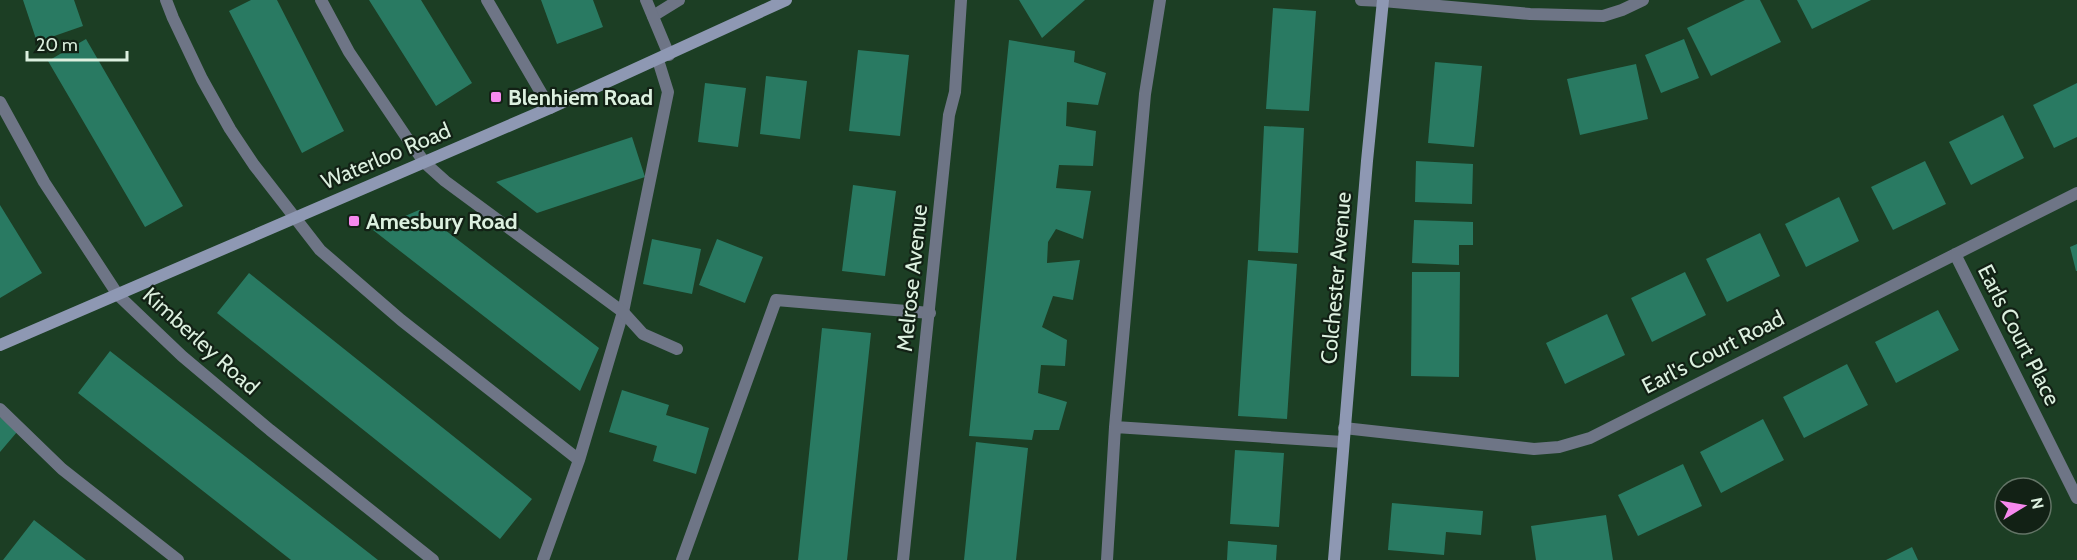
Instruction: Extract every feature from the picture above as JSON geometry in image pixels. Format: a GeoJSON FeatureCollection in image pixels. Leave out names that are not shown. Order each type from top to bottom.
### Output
{"type":"FeatureCollection","features":[{"type":"Feature","properties":{"kind":"street"},"geometry":{"type":"LineString","coordinates":[[166,0],[172,18],[202,79],[230,129],[254,165],[320,250],[402,320],[579,460]]}},
{"type":"Feature","properties":{"kind":"street"},"geometry":{"type":"LineString","coordinates":[[321,0],[349,52],[425,163],[445,182],[623,312],[643,334],[677,349]]}},
{"type":"Feature","properties":{"kind":"street"},"geometry":{"type":"LineString","coordinates":[[487,0],[550,108]]}},
{"type":"Feature","properties":{"kind":"street"},"geometry":{"type":"LineString","coordinates":[[543,560],[579,460],[623,312],[668,92],[664,58],[653,16],[646,0]]}},
{"type":"Feature","properties":{"kind":"street"},"geometry":{"type":"LineString","coordinates":[[653,16],[679,0]]}},
{"type":"Feature","properties":{"kind":"street","name":"Waterloo Road"},"geometry":{"type":"LineString","coordinates":[[0,345],[425,163],[664,58],[786,0]]}},
{"type":"Feature","properties":{"kind":"street","name":"Melrose Avenue"},"geometry":{"type":"LineString","coordinates":[[903,560],[949,115],[955,92],[961,0]]}},
{"type":"Feature","properties":{"kind":"street"},"geometry":{"type":"LineString","coordinates":[[1107,560],[1114,427],[1145,94],[1160,0]]}},
{"type":"Feature","properties":{"kind":"street"},"geometry":{"type":"LineString","coordinates":[[1361,0],[1530,14],[1603,16],[1642,0]]}},
{"type":"Feature","properties":{"kind":"street","name":"Colchester Avenue"},"geometry":{"type":"LineString","coordinates":[[1334,560],[1367,161],[1383,1]]}},
{"type":"Feature","properties":{"kind":"street","name":"Kimberley Road"},"geometry":{"type":"LineString","coordinates":[[0,102],[44,182],[118,295],[182,356],[270,430],[433,560]]}},
{"type":"Feature","properties":{"kind":"street","name":"Earl's Court Road"},"geometry":{"type":"LineString","coordinates":[[1344,428],[1534,449],[1559,447],[1590,438],[2077,193]]}},
{"type":"Feature","properties":{"kind":"street","name":"Earls Court Place"},"geometry":{"type":"LineString","coordinates":[[1955,255],[2077,498]]}},
{"type":"Feature","properties":{"kind":"street"},"geometry":{"type":"LineString","coordinates":[[682,560],[776,300],[930,313]]}},
{"type":"Feature","properties":{"kind":"street"},"geometry":{"type":"LineString","coordinates":[[0,409],[62,469],[178,560]]}},
{"type":"Feature","properties":{"kind":"street"},"geometry":{"type":"LineString","coordinates":[[1114,427],[1343,442]]}},
{"type":"Feature","properties":{"kind":"building"},"geometry":{"type":"Polygon","coordinates":[[[23,0],[74,0],[83,26],[37,42],[23,0]]]}},
{"type":"Feature","properties":{"kind":"building"},"geometry":{"type":"Polygon","coordinates":[[[251,0],[277,0],[344,131],[302,153],[229,11],[251,0]]]}},
{"type":"Feature","properties":{"kind":"building"},"geometry":{"type":"Polygon","coordinates":[[[369,0],[421,0],[472,83],[436,106],[369,0]]]}},
{"type":"Feature","properties":{"kind":"building"},"geometry":{"type":"Polygon","coordinates":[[[541,0],[593,0],[603,27],[557,44],[541,0]]]}},
{"type":"Feature","properties":{"kind":"building"},"geometry":{"type":"Polygon","coordinates":[[[1019,0],[1085,0],[1042,38],[1019,0]]]}},
{"type":"Feature","properties":{"kind":"building"},"geometry":{"type":"Polygon","coordinates":[[[1745,0],[1760,0],[1781,42],[1711,76],[1687,28],[1745,0]]]}},
{"type":"Feature","properties":{"kind":"building"},"geometry":{"type":"Polygon","coordinates":[[[1797,0],[1871,0],[1812,29],[1797,0]]]}},
{"type":"Feature","properties":{"kind":"building"},"geometry":{"type":"Polygon","coordinates":[[[1273,8],[1316,11],[1309,111],[1266,109],[1273,8]]]}},
{"type":"Feature","properties":{"kind":"building"},"geometry":{"type":"Polygon","coordinates":[[[86,39],[183,206],[145,227],[48,61],[86,39]]]}},
{"type":"Feature","properties":{"kind":"building"},"geometry":{"type":"Polygon","coordinates":[[[1684,39],[1699,78],[1661,93],[1645,55],[1684,39]]]}},
{"type":"Feature","properties":{"kind":"building"},"geometry":{"type":"Polygon","coordinates":[[[1009,40],[1075,51],[1074,62],[1106,73],[1098,105],[1067,102],[1066,126],[1096,131],[1093,166],[1059,165],[1056,188],[1091,191],[1083,239],[1056,229],[1048,242],[1047,263],[1080,260],[1073,300],[1053,296],[1042,327],[1067,340],[1065,366],[1041,365],[1038,393],[1067,402],[1059,430],[1034,430],[1032,440],[969,436],[1009,40]]]}},
{"type":"Feature","properties":{"kind":"building"},"geometry":{"type":"Polygon","coordinates":[[[858,50],[909,55],[900,136],[849,131],[858,50]]]}},
{"type":"Feature","properties":{"kind":"building"},"geometry":{"type":"Polygon","coordinates":[[[1435,62],[1482,66],[1474,147],[1428,143],[1435,62]]]}},
{"type":"Feature","properties":{"kind":"building"},"geometry":{"type":"Polygon","coordinates":[[[1636,64],[1648,119],[1580,135],[1567,79],[1636,64]]]}},
{"type":"Feature","properties":{"kind":"building"},"geometry":{"type":"Polygon","coordinates":[[[766,76],[807,81],[800,139],[760,134],[766,76]]]}},
{"type":"Feature","properties":{"kind":"building"},"geometry":{"type":"Polygon","coordinates":[[[705,83],[746,88],[738,147],[698,142],[705,83]]]}},
{"type":"Feature","properties":{"kind":"building"},"geometry":{"type":"Polygon","coordinates":[[[2077,83],[2077,137],[2054,148],[2033,105],[2077,83]]]}},
{"type":"Feature","properties":{"kind":"building"},"geometry":{"type":"Polygon","coordinates":[[[2003,115],[2024,158],[1971,185],[1949,142],[2003,115]]]}},
{"type":"Feature","properties":{"kind":"building"},"geometry":{"type":"Polygon","coordinates":[[[1264,126],[1304,128],[1298,253],[1258,251],[1264,126]]]}},
{"type":"Feature","properties":{"kind":"building"},"geometry":{"type":"Polygon","coordinates":[[[632,137],[645,177],[537,213],[496,182],[632,137]]]}},
{"type":"Feature","properties":{"kind":"building"},"geometry":{"type":"Polygon","coordinates":[[[1416,161],[1473,164],[1472,204],[1415,202],[1416,161]]]}},
{"type":"Feature","properties":{"kind":"building"},"geometry":{"type":"Polygon","coordinates":[[[1925,161],[1946,204],[1893,230],[1871,187],[1925,161]]]}},
{"type":"Feature","properties":{"kind":"building"},"geometry":{"type":"Polygon","coordinates":[[[853,185],[896,191],[885,276],[842,271],[853,185]]]}},
{"type":"Feature","properties":{"kind":"building"},"geometry":{"type":"Polygon","coordinates":[[[1839,197],[1859,241],[1806,267],[1785,224],[1839,197]]]}},
{"type":"Feature","properties":{"kind":"building"},"geometry":{"type":"Polygon","coordinates":[[[0,205],[42,273],[0,298],[0,205]]]}},
{"type":"Feature","properties":{"kind":"building"},"geometry":{"type":"Polygon","coordinates":[[[419,210],[599,348],[580,391],[373,230],[419,210]]]}},
{"type":"Feature","properties":{"kind":"building"},"geometry":{"type":"Polygon","coordinates":[[[1414,220],[1473,222],[1473,245],[1459,245],[1459,265],[1412,263],[1414,220]]]}},
{"type":"Feature","properties":{"kind":"building"},"geometry":{"type":"Polygon","coordinates":[[[1760,233],[1780,276],[1727,302],[1706,259],[1760,233]]]}},
{"type":"Feature","properties":{"kind":"building"},"geometry":{"type":"Polygon","coordinates":[[[652,239],[701,249],[692,294],[643,284],[652,239]]]}},
{"type":"Feature","properties":{"kind":"building"},"geometry":{"type":"Polygon","coordinates":[[[717,239],[763,257],[745,303],[699,285],[717,239]]]}},
{"type":"Feature","properties":{"kind":"building"},"geometry":{"type":"Polygon","coordinates":[[[2077,244],[2077,271],[2076,271],[2070,247],[2077,244]]]}},
{"type":"Feature","properties":{"kind":"building"},"geometry":{"type":"Polygon","coordinates":[[[1248,260],[1297,264],[1287,419],[1238,416],[1248,260]]]}},
{"type":"Feature","properties":{"kind":"building"},"geometry":{"type":"Polygon","coordinates":[[[1412,272],[1460,272],[1459,377],[1411,376],[1412,272]]]}},
{"type":"Feature","properties":{"kind":"building"},"geometry":{"type":"Polygon","coordinates":[[[1685,272],[1706,315],[1652,342],[1631,298],[1685,272]]]}},
{"type":"Feature","properties":{"kind":"building"},"geometry":{"type":"Polygon","coordinates":[[[249,273],[532,499],[500,539],[217,313],[249,273]]]}},
{"type":"Feature","properties":{"kind":"building"},"geometry":{"type":"Polygon","coordinates":[[[1938,310],[1959,350],[1896,383],[1875,342],[1938,310]]]}},
{"type":"Feature","properties":{"kind":"building"},"geometry":{"type":"Polygon","coordinates":[[[1607,314],[1625,355],[1565,384],[1546,343],[1607,314]]]}},
{"type":"Feature","properties":{"kind":"building"},"geometry":{"type":"Polygon","coordinates":[[[822,328],[871,333],[847,560],[798,560],[822,328]]]}},
{"type":"Feature","properties":{"kind":"building"},"geometry":{"type":"Polygon","coordinates":[[[110,351],[378,560],[291,560],[78,393],[110,351]]]}},
{"type":"Feature","properties":{"kind":"building"},"geometry":{"type":"Polygon","coordinates":[[[1847,364],[1868,405],[1804,438],[1783,397],[1847,364]]]}},
{"type":"Feature","properties":{"kind":"building"},"geometry":{"type":"Polygon","coordinates":[[[622,390],[669,405],[666,415],[709,428],[696,474],[653,461],[657,446],[609,432],[622,390]]]}},
{"type":"Feature","properties":{"kind":"building"},"geometry":{"type":"Polygon","coordinates":[[[0,417],[17,432],[0,452],[0,417]]]}},
{"type":"Feature","properties":{"kind":"building"},"geometry":{"type":"Polygon","coordinates":[[[1763,419],[1784,460],[1721,493],[1700,452],[1763,419]]]}},
{"type":"Feature","properties":{"kind":"building"},"geometry":{"type":"Polygon","coordinates":[[[976,442],[1028,448],[1016,560],[964,560],[976,442]]]}},
{"type":"Feature","properties":{"kind":"building"},"geometry":{"type":"Polygon","coordinates":[[[1235,450],[1284,453],[1279,527],[1230,524],[1235,450]]]}},
{"type":"Feature","properties":{"kind":"building"},"geometry":{"type":"Polygon","coordinates":[[[1683,464],[1702,506],[1638,536],[1618,495],[1683,464]]]}},
{"type":"Feature","properties":{"kind":"building"},"geometry":{"type":"Polygon","coordinates":[[[1392,503],[1483,511],[1481,535],[1446,532],[1444,555],[1388,550],[1392,503]]]}},
{"type":"Feature","properties":{"kind":"building"},"geometry":{"type":"Polygon","coordinates":[[[1606,515],[1613,560],[1536,560],[1531,526],[1606,515]]]}},
{"type":"Feature","properties":{"kind":"building"},"geometry":{"type":"Polygon","coordinates":[[[34,520],[86,560],[3,560],[34,520]]]}},
{"type":"Feature","properties":{"kind":"building"},"geometry":{"type":"Polygon","coordinates":[[[1228,541],[1277,545],[1276,560],[1227,560],[1228,541]]]}},
{"type":"Feature","properties":{"kind":"building"},"geometry":{"type":"Polygon","coordinates":[[[1912,547],[1918,560],[1886,560],[1912,547]]]}},
{"type":"Feature","properties":{"kind":"place","name":"Blenhiem Road"},"geometry":{"type":"Point","coordinates":[496,97]}},
{"type":"Feature","properties":{"kind":"place","name":"Amesbury Road"},"geometry":{"type":"Point","coordinates":[354,221]}}]}
